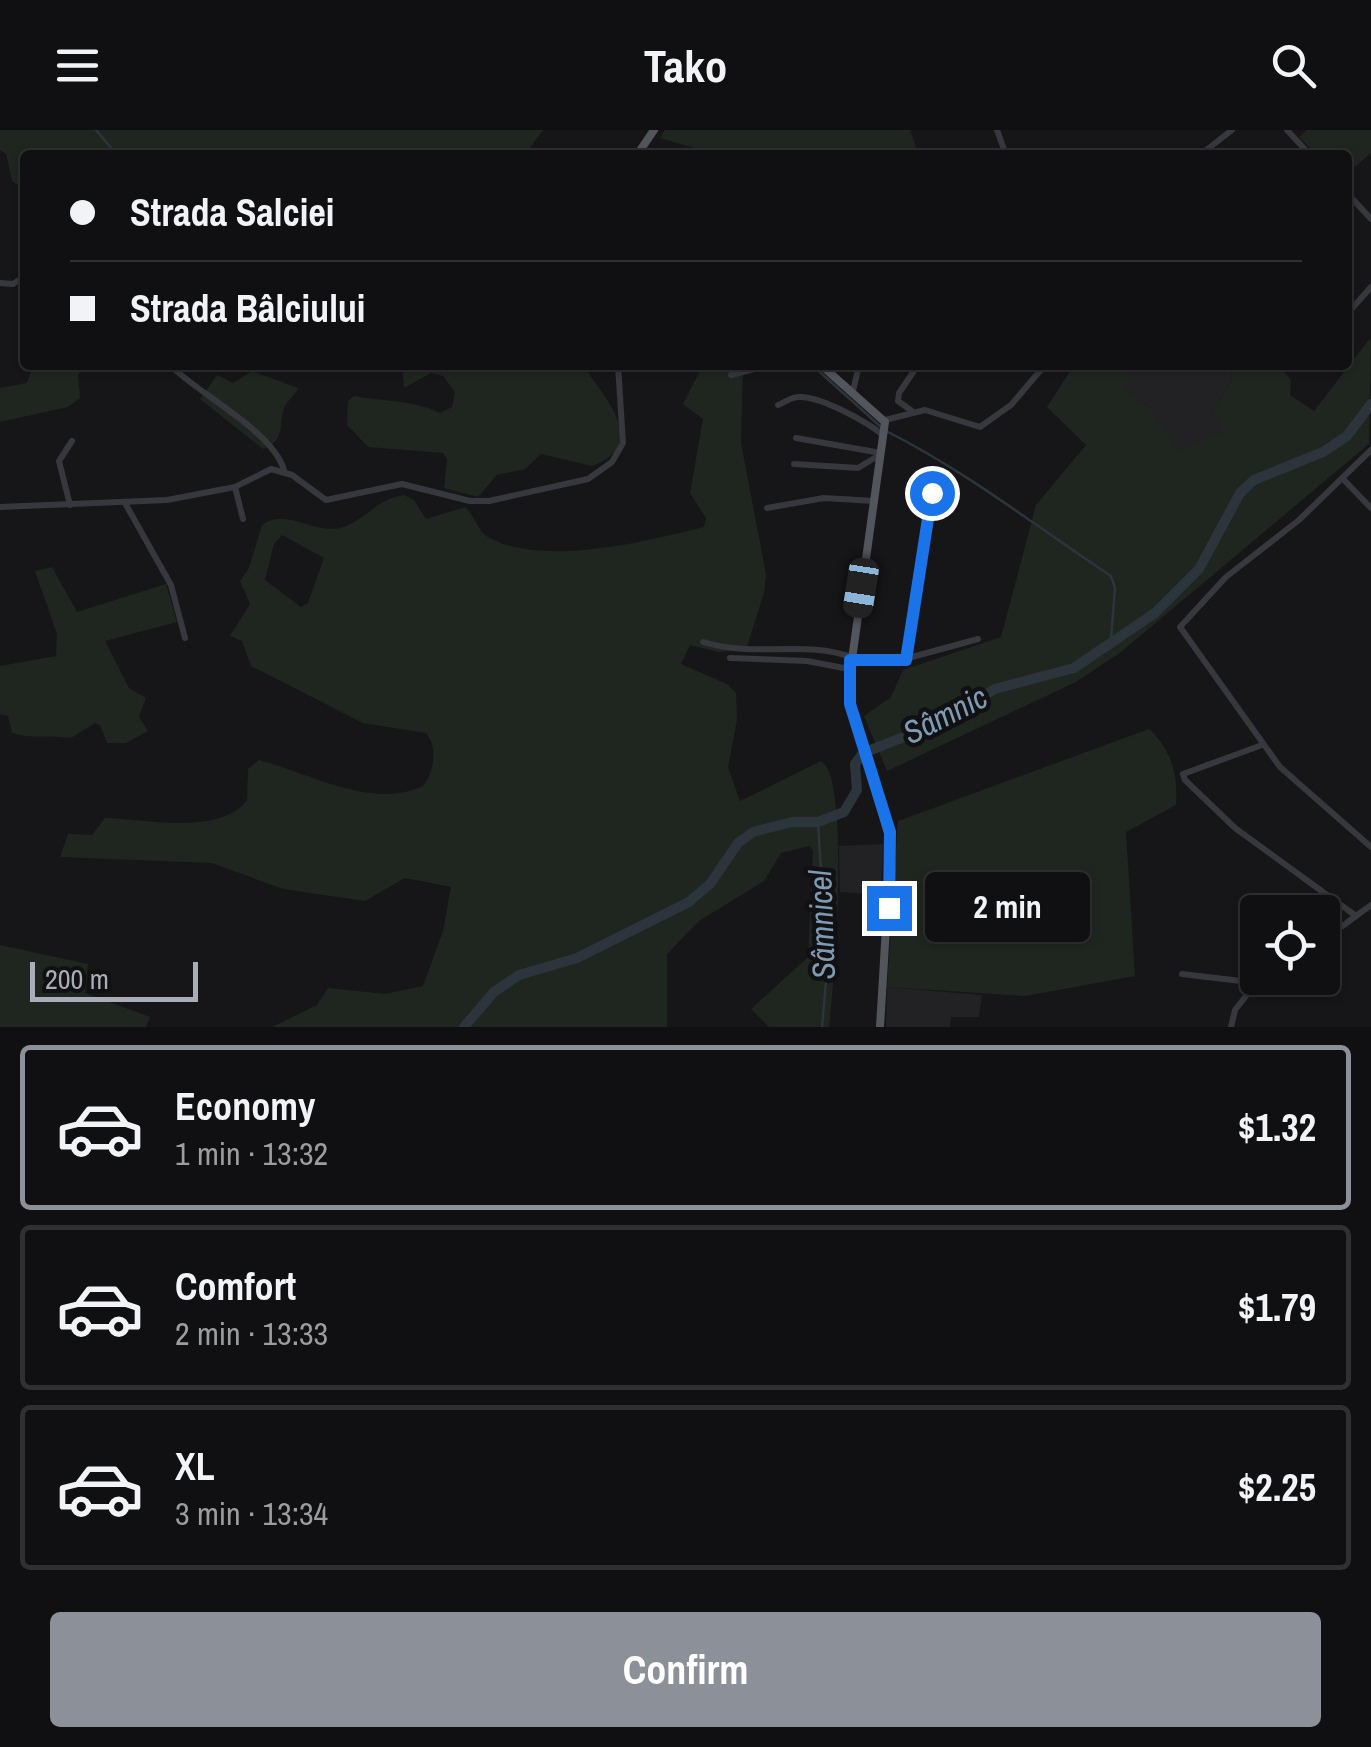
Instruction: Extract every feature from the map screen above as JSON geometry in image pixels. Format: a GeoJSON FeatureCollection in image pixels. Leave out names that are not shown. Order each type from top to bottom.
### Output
{"type":"FeatureCollection","features":[{"type":"Feature","properties":{"kind":"main road"},"geometry":{"type":"LineString","coordinates":[[828,370],[854,388],[885,428],[850,662],[850,704],[882,802],[892,857],[880,1027]]}},
{"type":"Feature","properties":{"kind":"street"},"geometry":{"type":"LineString","coordinates":[[1206,150],[1232,130]]}},
{"type":"Feature","properties":{"kind":"street"},"geometry":{"type":"LineString","coordinates":[[1287,130],[1305,150]]}},
{"type":"Feature","properties":{"kind":"street"},"geometry":{"type":"LineString","coordinates":[[1352,198],[1371,219]]}},
{"type":"Feature","properties":{"kind":"street"},"geometry":{"type":"LineString","coordinates":[[1352,309],[1371,287]]}},
{"type":"Feature","properties":{"kind":"street"},"geometry":{"type":"LineString","coordinates":[[177,370],[226,406],[278,457],[284,470],[314,494],[332,500],[402,484],[470,501],[577,484],[605,469],[623,443],[618,370]]}},
{"type":"Feature","properties":{"kind":"street"},"geometry":{"type":"LineString","coordinates":[[731,375],[752,370]]}},
{"type":"Feature","properties":{"kind":"street"},"geometry":{"type":"LineString","coordinates":[[854,388],[858,370]]}},
{"type":"Feature","properties":{"kind":"street"},"geometry":{"type":"LineString","coordinates":[[915,370],[898,401],[912,411],[935,412],[980,428],[1011,405],[1041,370]]}},
{"type":"Feature","properties":{"kind":"street"},"geometry":{"type":"LineString","coordinates":[[778,405],[796,397],[816,400],[885,428],[912,411]]}},
{"type":"Feature","properties":{"kind":"street"},"geometry":{"type":"LineString","coordinates":[[796,438],[882,453]]}},
{"type":"Feature","properties":{"kind":"street"},"geometry":{"type":"LineString","coordinates":[[70,505],[59,461],[72,441]]}},
{"type":"Feature","properties":{"kind":"street"},"geometry":{"type":"LineString","coordinates":[[1371,450],[1226,577],[1180,627],[1262,745],[1291,779],[1371,847]]}},
{"type":"Feature","properties":{"kind":"street"},"geometry":{"type":"LineString","coordinates":[[794,464],[858,468],[882,453]]}},
{"type":"Feature","properties":{"kind":"street"},"geometry":{"type":"LineString","coordinates":[[0,507],[126,504],[235,486],[264,470],[284,470]]}},
{"type":"Feature","properties":{"kind":"street"},"geometry":{"type":"LineString","coordinates":[[1342,479],[1371,508]]}},
{"type":"Feature","properties":{"kind":"street"},"geometry":{"type":"LineString","coordinates":[[235,486],[243,518]]}},
{"type":"Feature","properties":{"kind":"street"},"geometry":{"type":"LineString","coordinates":[[906,660],[932,493]]}},
{"type":"Feature","properties":{"kind":"street"},"geometry":{"type":"LineString","coordinates":[[767,508],[824,498],[875,501]]}},
{"type":"Feature","properties":{"kind":"street"},"geometry":{"type":"LineString","coordinates":[[126,504],[171,585],[185,638]]}},
{"type":"Feature","properties":{"kind":"street"},"geometry":{"type":"LineString","coordinates":[[730,658],[906,660],[978,638]]}},
{"type":"Feature","properties":{"kind":"street"},"geometry":{"type":"LineString","coordinates":[[703,642],[767,652],[811,649],[850,662]]}},
{"type":"Feature","properties":{"kind":"street"},"geometry":{"type":"LineString","coordinates":[[1262,745],[1183,774],[1185,780],[1234,828],[1356,916]]}},
{"type":"Feature","properties":{"kind":"street"},"geometry":{"type":"LineString","coordinates":[[1340,927],[1371,905]]}},
{"type":"Feature","properties":{"kind":"street"},"geometry":{"type":"LineString","coordinates":[[1182,974],[1240,981]]}},
{"type":"Feature","properties":{"kind":"street"},"geometry":{"type":"LineString","coordinates":[[1231,1027],[1235,1010],[1247,995]]}},
{"type":"Feature","properties":{"kind":"shaded area"},"geometry":{"type":"Polygon","coordinates":[[[0,130],[543,130],[529,150],[20,150],[20,187],[12,181],[6,154],[0,150],[0,130]]]}},
{"type":"Feature","properties":{"kind":"shaded area"},"geometry":{"type":"Polygon","coordinates":[[[665,130],[910,130],[917,150],[701,150],[660,138],[665,130]]]}},
{"type":"Feature","properties":{"kind":"shaded area"},"geometry":{"type":"Polygon","coordinates":[[[1307,130],[1371,130],[1371,153],[1352,170],[1352,150],[1312,150],[1299,137],[1307,130]]]}},
{"type":"Feature","properties":{"kind":"shaded area"},"geometry":{"type":"Polygon","coordinates":[[[1371,337],[1369,444],[1121,652],[1076,682],[887,771],[864,716],[891,697],[903,670],[1001,637],[1036,505],[1086,445],[1047,407],[1071,370],[1133,370],[1123,388],[1151,408],[1178,452],[1222,432],[1213,410],[1232,381],[1231,370],[1283,370],[1291,380],[1290,395],[1314,411],[1346,370],[1352,370],[1352,362],[1371,337]]]}},
{"type":"Feature","properties":{"kind":"shaded area"},"geometry":{"type":"Polygon","coordinates":[[[31,370],[83,370],[78,375],[80,398],[68,407],[0,422],[0,388],[27,383],[31,370]]]}},
{"type":"Feature","properties":{"kind":"shaded area"},"geometry":{"type":"Polygon","coordinates":[[[402,370],[586,370],[617,418],[618,445],[610,457],[592,466],[541,454],[525,469],[497,475],[478,497],[444,488],[447,459],[443,453],[368,447],[347,425],[348,401],[354,396],[408,403],[440,413],[452,407],[455,392],[443,376],[431,373],[404,388],[402,370]]]}},
{"type":"Feature","properties":{"kind":"shaded area"},"geometry":{"type":"Polygon","coordinates":[[[700,370],[743,370],[741,443],[766,574],[746,650],[718,652],[690,645],[681,664],[727,684],[736,693],[737,720],[728,767],[740,801],[821,761],[830,775],[836,804],[838,885],[829,1027],[769,1027],[751,1009],[808,957],[813,851],[810,846],[781,853],[764,881],[699,921],[667,954],[667,1027],[272,1027],[317,1005],[328,988],[385,994],[423,986],[443,931],[451,887],[405,878],[365,901],[283,889],[212,863],[60,857],[68,834],[92,835],[105,818],[200,822],[235,811],[247,800],[248,769],[259,760],[362,792],[383,794],[423,786],[433,760],[426,733],[363,723],[251,666],[242,641],[230,636],[250,604],[240,581],[249,568],[262,525],[280,519],[340,528],[404,495],[414,500],[426,519],[465,507],[488,537],[510,546],[537,550],[595,549],[704,527],[706,518],[690,493],[703,419],[683,404],[700,370]],[[282,535],[274,544],[265,580],[301,607],[308,603],[324,558],[282,535]]]}},
{"type":"Feature","properties":{"kind":"shaded area"},"geometry":{"type":"Polygon","coordinates":[[[1133,370],[1231,370],[1232,381],[1213,410],[1223,432],[1177,453],[1151,408],[1122,388],[1133,370]]]}},
{"type":"Feature","properties":{"kind":"shaded area"},"geometry":{"type":"Polygon","coordinates":[[[252,371],[298,388],[284,408],[278,437],[263,449],[200,399],[217,375],[233,383],[252,371]]]}},
{"type":"Feature","properties":{"kind":"shaded area"},"geometry":{"type":"Polygon","coordinates":[[[52,567],[77,612],[166,584],[177,622],[105,641],[129,688],[146,698],[139,717],[148,731],[126,743],[107,743],[100,725],[95,723],[71,738],[19,735],[12,733],[8,716],[0,714],[0,666],[56,656],[57,634],[35,571],[52,567]]]}},
{"type":"Feature","properties":{"kind":"shaded area"},"geometry":{"type":"Polygon","coordinates":[[[1149,729],[1172,764],[1176,805],[1126,832],[1135,976],[1025,996],[887,987],[898,821],[1149,729]]]}},
{"type":"Feature","properties":{"kind":"shaded area"},"geometry":{"type":"Polygon","coordinates":[[[883,844],[881,895],[840,892],[839,846],[883,844]]]}},
{"type":"Feature","properties":{"kind":"shaded area"},"geometry":{"type":"Polygon","coordinates":[[[0,945],[88,964],[85,993],[150,1017],[146,1027],[0,1027],[0,945]]]}},
{"type":"Feature","properties":{"kind":"shaded area"},"geometry":{"type":"Polygon","coordinates":[[[887,987],[982,995],[979,1017],[951,1017],[950,1027],[886,1027],[887,987]]]}},
{"type":"Feature","properties":{"kind":"waterway"},"geometry":{"type":"LineString","coordinates":[[96,130],[114,150]]}},
{"type":"Feature","properties":{"kind":"waterway"},"geometry":{"type":"LineString","coordinates":[[818,370],[881,427]]}},
{"type":"Feature","properties":{"kind":"waterway","name":"Sâmnic"},"geometry":{"type":"LineString","coordinates":[[464,1027],[494,992],[519,975],[577,958],[689,902],[710,884],[738,843],[753,832],[792,822],[818,822],[844,812],[857,790],[855,764],[863,753],[942,722],[995,689],[1074,668],[1155,613],[1199,569],[1240,493],[1254,480],[1323,452],[1347,436],[1371,404]]}},
{"type":"Feature","properties":{"kind":"waterway"},"geometry":{"type":"LineString","coordinates":[[888,432],[974,482],[1111,576],[1115,588],[1111,639]]}},
{"type":"Feature","properties":{"kind":"waterway","name":"Sâmnicel"},"geometry":{"type":"LineString","coordinates":[[818,822],[827,970],[822,1027]]}},
{"type":"Feature","properties":{"kind":"route"},"geometry":{"type":"LineString","coordinates":[[889,908],[890,832],[850,704],[850,660],[906,660],[932,493]]}}]}
